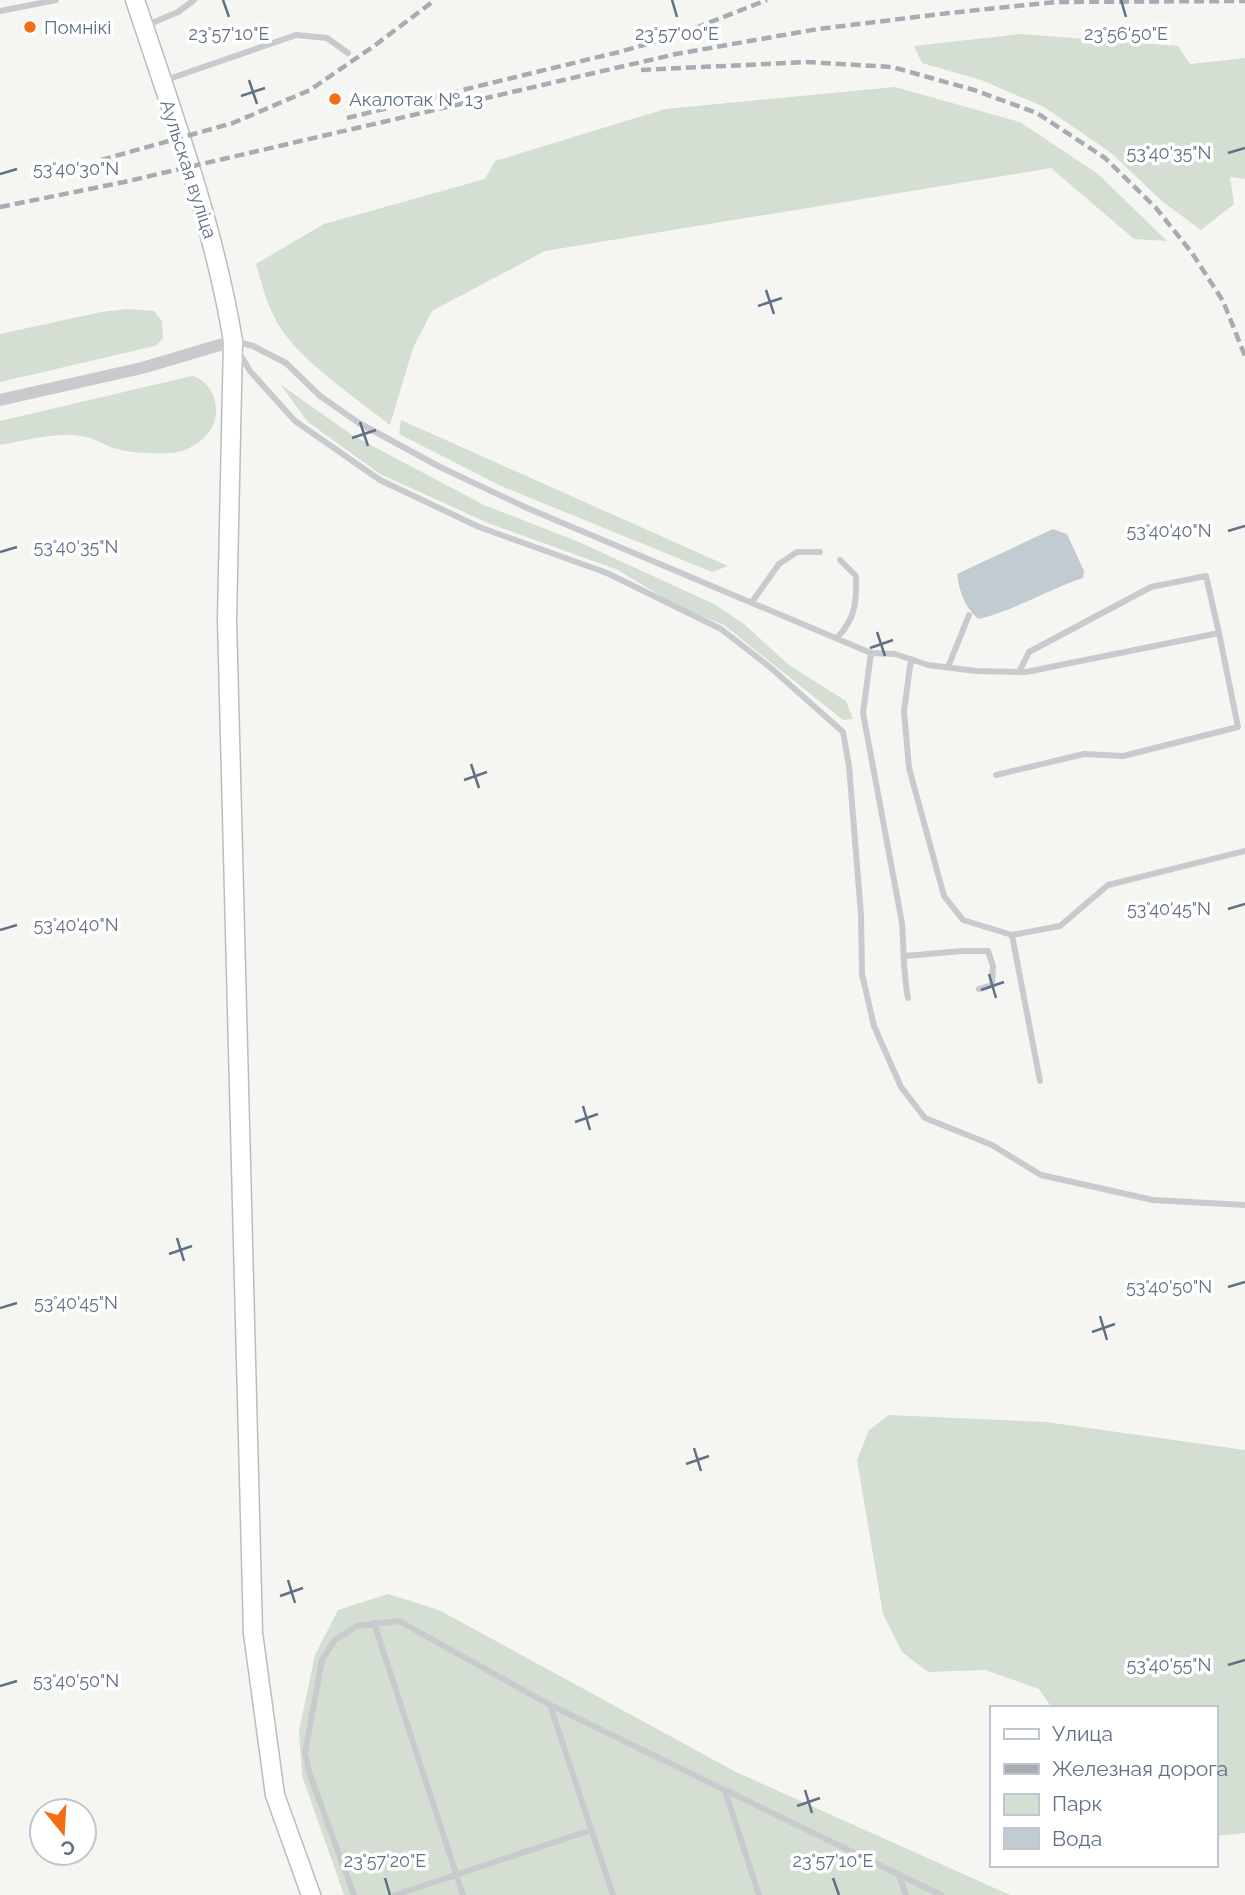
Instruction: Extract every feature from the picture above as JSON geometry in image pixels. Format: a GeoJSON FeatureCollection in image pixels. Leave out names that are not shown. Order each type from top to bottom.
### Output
{"type":"FeatureCollection","features":[{"type":"Feature","properties":{"kind":"street","name":"Аульская вуліца"},"geometry":{"type":"LineString","coordinates":[[135,0],[213,244],[226,296],[233,341],[227,619],[253,1633],[275,1796],[311,1895]]}},
{"type":"Feature","properties":{"kind":"street"},"geometry":{"type":"LineString","coordinates":[[0,400],[142,368],[233,341]]}},
{"type":"Feature","properties":{"kind":"lane"},"geometry":{"type":"LineString","coordinates":[[0,11],[56,0]]}},
{"type":"Feature","properties":{"kind":"lane"},"geometry":{"type":"LineString","coordinates":[[144,26],[178,12],[194,0]]}},
{"type":"Feature","properties":{"kind":"lane"},"geometry":{"type":"LineString","coordinates":[[161,82],[296,35],[327,38],[348,53]]}},
{"type":"Feature","properties":{"kind":"lane"},"geometry":{"type":"LineString","coordinates":[[233,341],[253,346],[286,363],[320,396],[359,423],[440,467],[527,508],[871,653],[895,654],[976,671],[1019,672],[1219,633]]}},
{"type":"Feature","properties":{"kind":"lane"},"geometry":{"type":"LineString","coordinates":[[233,341],[250,371],[295,421],[380,480],[479,527],[607,572],[721,629],[771,668],[843,732],[849,766],[861,915],[862,974],[874,1026],[901,1087],[925,1118],[992,1145],[1041,1175],[1153,1200],[1245,1205]]}},
{"type":"Feature","properties":{"kind":"lane"},"geometry":{"type":"LineString","coordinates":[[751,602],[779,564],[797,552],[820,552]]}},
{"type":"Feature","properties":{"kind":"lane"},"geometry":{"type":"LineString","coordinates":[[837,638],[848,626],[857,603],[856,576],[840,560]]}},
{"type":"Feature","properties":{"kind":"lane"},"geometry":{"type":"LineString","coordinates":[[996,775],[1084,754],[1123,755],[1238,727],[1206,576],[1151,587],[1029,652],[1019,672]]}},
{"type":"Feature","properties":{"kind":"lane"},"geometry":{"type":"LineString","coordinates":[[948,667],[969,615]]}},
{"type":"Feature","properties":{"kind":"lane"},"geometry":{"type":"LineString","coordinates":[[871,653],[863,713],[902,923],[905,956],[903,971],[908,998]]}},
{"type":"Feature","properties":{"kind":"lane"},"geometry":{"type":"LineString","coordinates":[[911,659],[904,711],[909,768],[944,896],[963,920],[1012,935],[1060,926],[1108,885],[1245,851]]}},
{"type":"Feature","properties":{"kind":"lane"},"geometry":{"type":"LineString","coordinates":[[1012,935],[1040,1081]]}},
{"type":"Feature","properties":{"kind":"lane"},"geometry":{"type":"LineString","coordinates":[[905,956],[988,951],[993,966],[992,985],[979,989]]}},
{"type":"Feature","properties":{"kind":"lane"},"geometry":{"type":"LineString","coordinates":[[354,1895],[310,1775],[305,1753],[322,1660],[335,1640],[357,1626],[399,1621],[550,1705],[941,1895]]}},
{"type":"Feature","properties":{"kind":"lane"},"geometry":{"type":"LineString","coordinates":[[374,1623],[463,1895]]}},
{"type":"Feature","properties":{"kind":"lane"},"geometry":{"type":"LineString","coordinates":[[550,1705],[613,1895]]}},
{"type":"Feature","properties":{"kind":"lane"},"geometry":{"type":"LineString","coordinates":[[724,1790],[759,1895]]}},
{"type":"Feature","properties":{"kind":"lane"},"geometry":{"type":"LineString","coordinates":[[395,1895],[591,1830]]}},
{"type":"Feature","properties":{"kind":"lane"},"geometry":{"type":"LineString","coordinates":[[900,1875],[906,1895]]}},
{"type":"Feature","properties":{"kind":"green space"},"geometry":{"type":"Polygon","coordinates":[[[1021,34],[1178,46],[1190,64],[1245,58],[1245,179],[1230,177],[1234,204],[1201,230],[1163,202],[1110,152],[1044,107],[981,80],[922,63],[914,46],[1021,34]]]}},
{"type":"Feature","properties":{"kind":"green space"},"geometry":{"type":"Polygon","coordinates":[[[895,87],[1020,122],[1098,174],[1167,241],[1134,239],[1051,168],[545,251],[432,311],[413,348],[390,425],[314,365],[287,338],[265,295],[256,264],[324,224],[485,179],[495,161],[665,109],[895,87]]]}},
{"type":"Feature","properties":{"kind":"green space"},"geometry":{"type":"Polygon","coordinates":[[[127,309],[154,311],[162,321],[163,339],[155,346],[0,382],[0,334],[127,309]]]}},
{"type":"Feature","properties":{"kind":"green space"},"geometry":{"type":"Polygon","coordinates":[[[192,376],[206,384],[210,390],[214,397],[216,413],[208,434],[183,451],[130,451],[75,435],[43,437],[0,445],[0,421],[192,376]]]}},
{"type":"Feature","properties":{"kind":"green space"},"geometry":{"type":"Polygon","coordinates":[[[280,384],[352,435],[484,505],[579,542],[716,605],[744,624],[789,665],[846,701],[853,719],[843,720],[724,625],[677,606],[618,570],[488,523],[380,474],[308,422],[280,384]]]}},
{"type":"Feature","properties":{"kind":"green space"},"geometry":{"type":"Polygon","coordinates":[[[401,420],[728,566],[712,572],[501,486],[399,434],[401,420]]]}},
{"type":"Feature","properties":{"kind":"green space"},"geometry":{"type":"Polygon","coordinates":[[[889,1415],[1046,1422],[1245,1450],[1245,1833],[1217,1836],[1217,1706],[1051,1706],[1039,1689],[985,1670],[928,1672],[902,1652],[883,1614],[857,1460],[869,1430],[889,1415]]]}},
{"type":"Feature","properties":{"kind":"green space"},"geometry":{"type":"Polygon","coordinates":[[[388,1594],[439,1610],[736,1772],[1010,1895],[344,1895],[302,1776],[299,1731],[315,1655],[338,1610],[388,1594]]]}},
{"type":"Feature","properties":{"kind":"water"},"geometry":{"type":"Polygon","coordinates":[[[1053,529],[1067,534],[1084,571],[1083,578],[1005,611],[978,619],[963,599],[957,574],[1053,529]]]}},
{"type":"Feature","properties":{"kind":"railway"},"geometry":{"type":"LineString","coordinates":[[101,160],[233,123],[310,90],[435,0]]}},
{"type":"Feature","properties":{"kind":"railway"},"geometry":{"type":"LineString","coordinates":[[347,118],[619,52],[675,36],[767,0]]}},
{"type":"Feature","properties":{"kind":"railway"},"geometry":{"type":"LineString","coordinates":[[0,207],[124,182],[676,54],[818,29],[1056,2],[1245,1]]}},
{"type":"Feature","properties":{"kind":"railway"},"geometry":{"type":"LineString","coordinates":[[641,70],[806,62],[892,67],[974,90],[1037,113],[1105,158],[1156,208],[1192,253],[1223,301],[1245,356]]}},
{"type":"Feature","properties":{"kind":"place","name":"Помнікі"},"geometry":{"type":"Point","coordinates":[30,27]}},
{"type":"Feature","properties":{"kind":"place","name":"Акалотак № 13"},"geometry":{"type":"Point","coordinates":[335,99]}}]}
